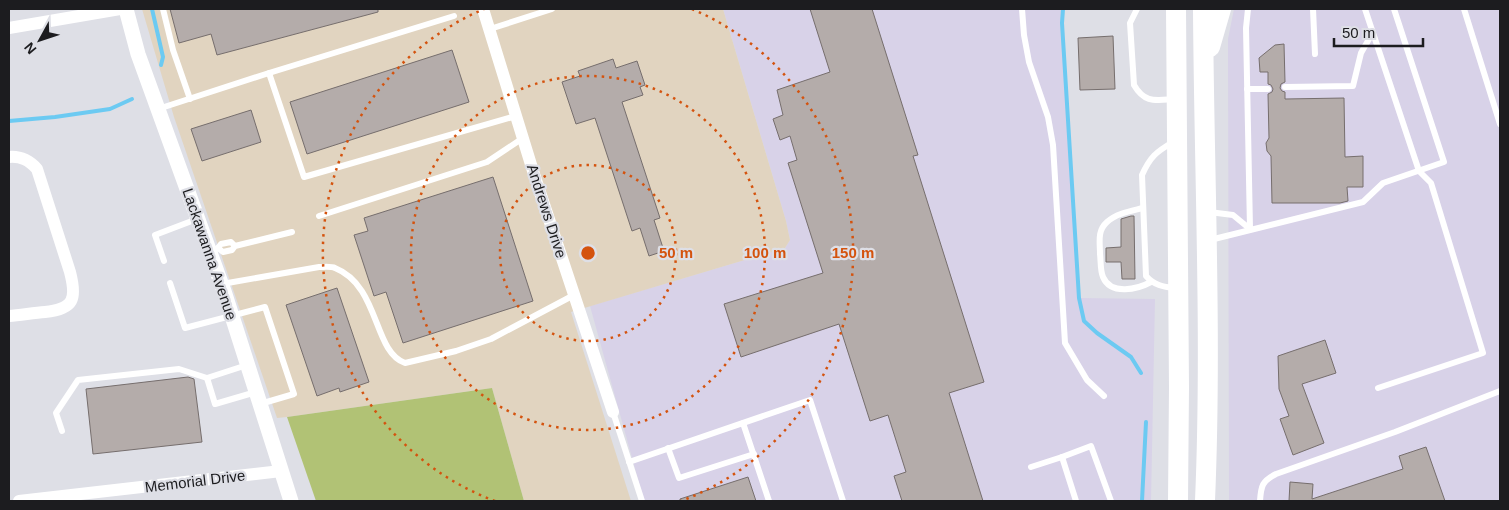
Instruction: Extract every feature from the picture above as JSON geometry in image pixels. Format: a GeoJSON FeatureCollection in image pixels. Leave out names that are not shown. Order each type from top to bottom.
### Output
{"type":"FeatureCollection","features":[{"type":"Feature","properties":{"kind":"highway"},"geometry":{"type":"LineString","coordinates":[[1176,9],[1180,396],[1178,501]]}},
{"type":"Feature","properties":{"kind":"highway"},"geometry":{"type":"LineString","coordinates":[[1203,9],[1208,329],[1208,444],[1205,501]]}},
{"type":"Feature","properties":{"kind":"highway"},"geometry":{"type":"LineString","coordinates":[[1204,68],[1221,9]]}},
{"type":"Feature","properties":{"kind":"street"},"geometry":{"type":"LineString","coordinates":[[9,28],[120,9]]}},
{"type":"Feature","properties":{"kind":"street","name":"Lackawanna Avenue"},"geometry":{"type":"LineString","coordinates":[[126,9],[138,54],[198,219],[214,250],[222,284],[291,501]]}},
{"type":"Feature","properties":{"kind":"street","name":"Andrews Drive"},"geometry":{"type":"LineString","coordinates":[[483,9],[523,138],[613,412]]}},
{"type":"Feature","properties":{"kind":"street"},"geometry":{"type":"LineString","coordinates":[[9,157],[20,157],[27,160],[37,169],[70,272],[73,294],[70,303],[65,308],[57,311],[9,316]]}},
{"type":"Feature","properties":{"kind":"street","name":"Memorial Drive"},"geometry":{"type":"LineString","coordinates":[[19,501],[281,471]]}},
{"type":"Feature","properties":{"kind":"lane"},"geometry":{"type":"LineString","coordinates":[[163,9],[173,50],[190,98]]}},
{"type":"Feature","properties":{"kind":"lane"},"geometry":{"type":"LineString","coordinates":[[490,29],[552,9]]}},
{"type":"Feature","properties":{"kind":"lane"},"geometry":{"type":"LineString","coordinates":[[1022,9],[1029,62],[1048,117],[1053,145],[1065,343],[1088,380],[1104,396]]}},
{"type":"Feature","properties":{"kind":"lane"},"geometry":{"type":"LineString","coordinates":[[1137,9],[1130,23],[1134,85],[1138,93],[1146,98],[1153,100],[1176,99]]}},
{"type":"Feature","properties":{"kind":"lane"},"geometry":{"type":"LineString","coordinates":[[1248,9],[1246,28],[1250,229]]}},
{"type":"Feature","properties":{"kind":"lane"},"geometry":{"type":"LineString","coordinates":[[1313,9],[1315,54]]}},
{"type":"Feature","properties":{"kind":"lane"},"geometry":{"type":"LineString","coordinates":[[1365,9],[1419,171],[1431,183],[1483,353],[1378,388]]}},
{"type":"Feature","properties":{"kind":"lane"},"geometry":{"type":"LineString","coordinates":[[1206,240],[1363,202],[1384,183],[1444,162],[1394,9]]}},
{"type":"Feature","properties":{"kind":"lane"},"geometry":{"type":"LineString","coordinates":[[1464,9],[1500,124]]}},
{"type":"Feature","properties":{"kind":"lane"},"geometry":{"type":"LineString","coordinates":[[158,109],[269,72],[454,16]]}},
{"type":"Feature","properties":{"kind":"lane"},"geometry":{"type":"LineString","coordinates":[[1285,87],[1352,86],[1361,53],[1373,32]]}},
{"type":"Feature","properties":{"kind":"lane"},"geometry":{"type":"LineString","coordinates":[[269,72],[304,177],[516,116]]}},
{"type":"Feature","properties":{"kind":"lane"},"geometry":{"type":"LineString","coordinates":[[1247,88],[1268,89]]}},
{"type":"Feature","properties":{"kind":"lane"},"geometry":{"type":"LineString","coordinates":[[319,216],[487,162],[523,138]]}},
{"type":"Feature","properties":{"kind":"lane"},"geometry":{"type":"LineString","coordinates":[[1176,140],[1156,152],[1142,175],[1146,276],[1151,282],[1162,286],[1178,288]]}},
{"type":"Feature","properties":{"kind":"lane"},"geometry":{"type":"LineString","coordinates":[[1143,208],[1112,218],[1101,228],[1099,235],[1101,271],[1107,284],[1113,288],[1136,288],[1151,282]]}},
{"type":"Feature","properties":{"kind":"lane"},"geometry":{"type":"LineString","coordinates":[[1206,211],[1233,215],[1250,229]]}},
{"type":"Feature","properties":{"kind":"lane"},"geometry":{"type":"LineString","coordinates":[[164,261],[155,235],[198,219]]}},
{"type":"Feature","properties":{"kind":"lane"},"geometry":{"type":"LineString","coordinates":[[214,250],[221,244],[231,242],[235,246],[292,232]]}},
{"type":"Feature","properties":{"kind":"lane"},"geometry":{"type":"LineString","coordinates":[[222,284],[319,267],[334,267],[350,277],[361,288],[372,308],[387,349],[394,357],[405,363],[456,351],[491,339],[574,295]]}},
{"type":"Feature","properties":{"kind":"lane"},"geometry":{"type":"LineString","coordinates":[[170,282],[185,328],[265,307],[294,394],[215,404],[207,378]]}},
{"type":"Feature","properties":{"kind":"lane"},"geometry":{"type":"LineString","coordinates":[[62,431],[56,414],[78,380],[179,369],[207,378],[248,365]]}},
{"type":"Feature","properties":{"kind":"lane"},"geometry":{"type":"LineString","coordinates":[[1260,501],[1263,484],[1267,479],[1276,474],[1500,392]]}},
{"type":"Feature","properties":{"kind":"lane"},"geometry":{"type":"LineString","coordinates":[[629,462],[810,400],[844,501]]}},
{"type":"Feature","properties":{"kind":"lane"},"geometry":{"type":"LineString","coordinates":[[613,412],[642,501]]}},
{"type":"Feature","properties":{"kind":"lane"},"geometry":{"type":"LineString","coordinates":[[743,423],[769,501]]}},
{"type":"Feature","properties":{"kind":"lane"},"geometry":{"type":"LineString","coordinates":[[1031,467],[1091,446],[1110,501]]}},
{"type":"Feature","properties":{"kind":"lane"},"geometry":{"type":"LineString","coordinates":[[668,448],[679,478],[754,454]]}},
{"type":"Feature","properties":{"kind":"lane"},"geometry":{"type":"LineString","coordinates":[[1062,456],[1076,501]]}},
{"type":"Feature","properties":{"kind":"shaded area"},"geometry":{"type":"Polygon","coordinates":[[[142,9],[723,9],[790,240],[785,248],[571,312],[631,501],[524,501],[492,388],[277,418],[174,117],[142,9]]]}},
{"type":"Feature","properties":{"kind":"shaded area"},"geometry":{"type":"Polygon","coordinates":[[[723,9],[1063,9],[1062,23],[1079,298],[1155,299],[1151,501],[644,501],[590,306],[785,248],[790,240],[723,9]]]}},
{"type":"Feature","properties":{"kind":"shaded area"},"geometry":{"type":"Polygon","coordinates":[[[1234,9],[1500,9],[1500,501],[1229,501],[1228,39],[1234,9]]]}},
{"type":"Feature","properties":{"kind":"green space"},"geometry":{"type":"Polygon","coordinates":[[[492,388],[524,501],[316,501],[287,417],[492,388]]]}},
{"type":"Feature","properties":{"kind":"building"},"geometry":{"type":"Polygon","coordinates":[[[170,9],[378,9],[378,12],[217,55],[211,34],[179,43],[170,9]]]}},
{"type":"Feature","properties":{"kind":"building"},"geometry":{"type":"Polygon","coordinates":[[[810,9],[872,9],[918,155],[913,156],[984,382],[949,393],[983,501],[902,501],[894,476],[906,472],[888,415],[870,421],[839,324],[741,357],[724,304],[823,273],[788,163],[797,160],[790,136],[780,140],[773,119],[783,115],[777,90],[830,72],[810,9]]]}},
{"type":"Feature","properties":{"kind":"building"},"geometry":{"type":"Polygon","coordinates":[[[1113,36],[1115,89],[1080,90],[1078,38],[1113,36]]]}},
{"type":"Feature","properties":{"kind":"building"},"geometry":{"type":"Polygon","coordinates":[[[1284,44],[1285,82],[1281,84],[1280,88],[1285,92],[1285,99],[1344,98],[1345,157],[1363,156],[1363,187],[1347,187],[1348,201],[1340,203],[1272,203],[1271,156],[1267,151],[1266,143],[1269,138],[1268,94],[1273,89],[1268,84],[1268,72],[1260,72],[1259,58],[1275,45],[1284,44]]]}},
{"type":"Feature","properties":{"kind":"building"},"geometry":{"type":"Polygon","coordinates":[[[452,50],[469,102],[307,154],[290,102],[452,50]]]}},
{"type":"Feature","properties":{"kind":"building"},"geometry":{"type":"Polygon","coordinates":[[[613,59],[616,68],[637,61],[645,85],[640,87],[643,95],[622,102],[660,218],[654,220],[664,251],[649,256],[640,228],[632,231],[595,118],[576,124],[562,82],[580,76],[578,71],[613,59]]]}},
{"type":"Feature","properties":{"kind":"building"},"geometry":{"type":"Polygon","coordinates":[[[251,110],[261,142],[202,161],[191,129],[251,110]]]}},
{"type":"Feature","properties":{"kind":"building"},"geometry":{"type":"Polygon","coordinates":[[[493,177],[533,301],[403,343],[386,292],[374,296],[354,235],[368,231],[364,218],[493,177]]]}},
{"type":"Feature","properties":{"kind":"building"},"geometry":{"type":"Polygon","coordinates":[[[1134,216],[1135,279],[1122,279],[1121,262],[1106,262],[1106,248],[1121,247],[1121,219],[1134,216]]]}},
{"type":"Feature","properties":{"kind":"building"},"geometry":{"type":"Polygon","coordinates":[[[337,288],[369,382],[340,392],[339,388],[317,396],[286,305],[337,288]]]}},
{"type":"Feature","properties":{"kind":"building"},"geometry":{"type":"Polygon","coordinates":[[[1325,340],[1336,373],[1302,384],[1324,443],[1293,455],[1280,419],[1289,416],[1279,389],[1278,356],[1325,340]]]}},
{"type":"Feature","properties":{"kind":"building"},"geometry":{"type":"Polygon","coordinates":[[[188,377],[194,379],[202,442],[93,454],[86,389],[188,377]]]}},
{"type":"Feature","properties":{"kind":"building"},"geometry":{"type":"Polygon","coordinates":[[[1426,447],[1445,501],[1289,501],[1290,482],[1313,484],[1312,499],[1403,469],[1399,456],[1426,447]]]}},
{"type":"Feature","properties":{"kind":"building"},"geometry":{"type":"Polygon","coordinates":[[[748,477],[756,501],[680,501],[680,499],[748,477]]]}},
{"type":"Feature","properties":{"kind":"waterway"},"geometry":{"type":"LineString","coordinates":[[152,9],[163,57],[161,65]]}},
{"type":"Feature","properties":{"kind":"waterway"},"geometry":{"type":"LineString","coordinates":[[1063,9],[1062,23],[1079,298],[1084,321],[1097,333],[1131,357],[1141,373]]}},
{"type":"Feature","properties":{"kind":"waterway"},"geometry":{"type":"LineString","coordinates":[[9,121],[110,109],[132,99]]}},
{"type":"Feature","properties":{"kind":"waterway"},"geometry":{"type":"LineString","coordinates":[[1142,501],[1146,422]]}}]}
